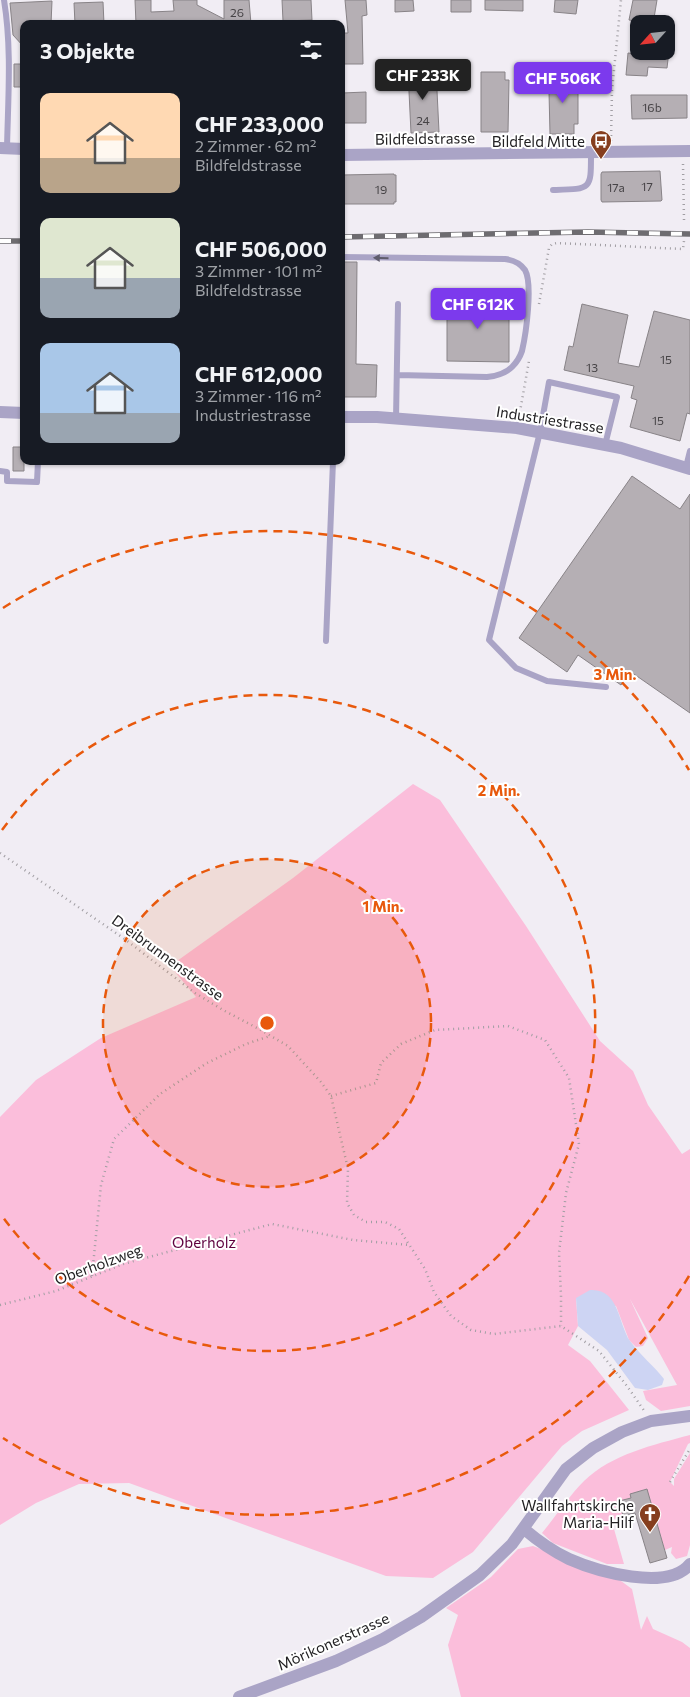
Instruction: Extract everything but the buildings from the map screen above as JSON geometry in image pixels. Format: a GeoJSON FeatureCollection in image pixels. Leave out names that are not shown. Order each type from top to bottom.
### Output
{"type":"FeatureCollection","features":[{"type":"Feature","properties":{"kind":"street"},"geometry":{"type":"LineString","coordinates":[[4,148],[20,148]]}},
{"type":"Feature","properties":{"kind":"street","name":"Bildfeldstrasse"},"geometry":{"type":"LineString","coordinates":[[345,155],[690,151]]}},
{"type":"Feature","properties":{"kind":"street"},"geometry":{"type":"LineString","coordinates":[[0,412],[20,413]]}},
{"type":"Feature","properties":{"kind":"street","name":"Industriestrasse"},"geometry":{"type":"LineString","coordinates":[[345,417],[517,428],[605,445],[688,468]]}},
{"type":"Feature","properties":{"kind":"street","name":"Mörikonerstrasse"},"geometry":{"type":"LineString","coordinates":[[239,1697],[336,1661],[375,1643],[421,1617],[480,1575],[512,1544],[566,1469],[594,1448],[622,1432],[651,1421],[690,1416]]}},
{"type":"Feature","properties":{"kind":"street"},"geometry":{"type":"LineString","coordinates":[[524,1529],[537,1540],[569,1559],[605,1571],[639,1578],[666,1576],[685,1570],[690,1564]]}},
{"type":"Feature","properties":{"kind":"lane"},"geometry":{"type":"LineString","coordinates":[[4,0],[8,25],[9,67],[4,148]]}},
{"type":"Feature","properties":{"kind":"lane"},"geometry":{"type":"LineString","coordinates":[[553,190],[576,189],[587,185],[591,178],[591,152]]}},
{"type":"Feature","properties":{"kind":"lane"},"geometry":{"type":"LineString","coordinates":[[345,257],[505,258],[521,266],[527,276],[530,292],[522,350],[518,360],[511,368],[493,376],[397,375]]}},
{"type":"Feature","properties":{"kind":"lane"},"geometry":{"type":"LineString","coordinates":[[396,419],[398,304]]}},
{"type":"Feature","properties":{"kind":"lane"},"geometry":{"type":"LineString","coordinates":[[605,445],[617,397],[548,382],[540,432],[489,640],[516,668],[547,681],[606,687]]}},
{"type":"Feature","properties":{"kind":"lane"},"geometry":{"type":"LineString","coordinates":[[688,468],[690,451]]}},
{"type":"Feature","properties":{"kind":"lane"},"geometry":{"type":"LineString","coordinates":[[0,472],[6,472],[6,481],[37,482],[38,465]]}},
{"type":"Feature","properties":{"kind":"lane"},"geometry":{"type":"LineString","coordinates":[[326,641],[332,465]]}},
{"type":"Feature","properties":{"kind":"path"},"geometry":{"type":"LineString","coordinates":[[611,151],[612,90],[620,0]]}},
{"type":"Feature","properties":{"kind":"path"},"geometry":{"type":"LineString","coordinates":[[683,171],[684,220]]}},
{"type":"Feature","properties":{"kind":"path"},"geometry":{"type":"LineString","coordinates":[[539,304],[552,244],[683,249],[684,240]]}},
{"type":"Feature","properties":{"kind":"path"},"geometry":{"type":"LineString","coordinates":[[517,428],[529,361]]}},
{"type":"Feature","properties":{"kind":"path","name":"Dreibrunnenstrasse"},"geometry":{"type":"LineString","coordinates":[[0,852],[126,940],[195,993],[288,1046],[321,1082],[331,1096],[348,1169],[347,1203],[354,1215],[366,1222],[386,1222],[399,1229],[425,1269],[434,1292],[451,1316],[471,1330],[494,1334],[561,1326]]}},
{"type":"Feature","properties":{"kind":"path"},"geometry":{"type":"LineString","coordinates":[[331,1096],[376,1083],[381,1063],[401,1044],[435,1030],[508,1026],[545,1040],[569,1078],[579,1144],[566,1193],[559,1253],[562,1295],[561,1326],[599,1352],[627,1386],[651,1421]]}},
{"type":"Feature","properties":{"kind":"path"},"geometry":{"type":"LineString","coordinates":[[92,1276],[101,1185],[114,1139],[160,1094],[206,1063],[246,1044],[271,1036]]}},
{"type":"Feature","properties":{"kind":"path","name":"Oberholzweg"},"geometry":{"type":"LineString","coordinates":[[0,1304],[56,1291],[123,1264],[272,1224],[353,1240],[409,1245]]}},
{"type":"Feature","properties":{"kind":"path"},"geometry":{"type":"LineString","coordinates":[[670,1482],[690,1449]]}},
{"type":"Feature","properties":{"kind":"green space","name":"Oberholz"},"geometry":{"type":"Polygon","coordinates":[[[413,784],[440,800],[526,926],[600,1041],[633,1071],[648,1105],[682,1154],[690,1149],[690,1406],[661,1411],[646,1400],[643,1391],[677,1385],[630,1299],[648,1338],[643,1346],[636,1347],[629,1340],[616,1306],[576,1298],[578,1326],[568,1345],[590,1361],[629,1410],[582,1431],[562,1446],[473,1552],[433,1578],[386,1576],[129,1483],[79,1484],[36,1503],[0,1525],[0,1117],[36,1080],[101,1038],[196,997],[170,966],[293,878],[413,784]]]}},
{"type":"Feature","properties":{"kind":"green space"},"geometry":{"type":"Polygon","coordinates":[[[690,1435],[690,1443],[670,1482],[674,1486],[674,1479],[690,1453],[690,1545],[687,1556],[676,1559],[671,1553],[672,1547],[665,1550],[646,1489],[631,1494],[631,1498],[619,1501],[623,1516],[614,1519],[612,1522],[624,1564],[607,1564],[553,1543],[542,1533],[584,1481],[607,1464],[634,1452],[690,1435]]]}},
{"type":"Feature","properties":{"kind":"green space"},"geometry":{"type":"Polygon","coordinates":[[[533,1546],[617,1578],[632,1589],[641,1630],[647,1616],[653,1629],[682,1642],[690,1648],[690,1697],[461,1697],[448,1645],[458,1615],[446,1608],[491,1577],[518,1549],[533,1546]]]}},
{"type":"Feature","properties":{"kind":"water"},"geometry":{"type":"Polygon","coordinates":[[[590,1290],[600,1291],[612,1301],[630,1341],[664,1379],[662,1385],[648,1390],[635,1388],[607,1350],[578,1326],[576,1298],[590,1290]]]}},
{"type":"Feature","properties":{"kind":"railway"},"geometry":{"type":"LineString","coordinates":[[345,237],[588,232],[690,234]]}},
{"type":"Feature","properties":{"kind":"railway"},"geometry":{"type":"LineString","coordinates":[[0,241],[20,241]]}},
{"type":"Feature","properties":{"kind":"place","name":"Bildfeld Mitte"},"geometry":{"type":"Point","coordinates":[601,160]}},
{"type":"Feature","properties":{"kind":"place","name":"Wallfahrtskirche Maria-Hilf"},"geometry":{"type":"Point","coordinates":[650,1533]}}]}
